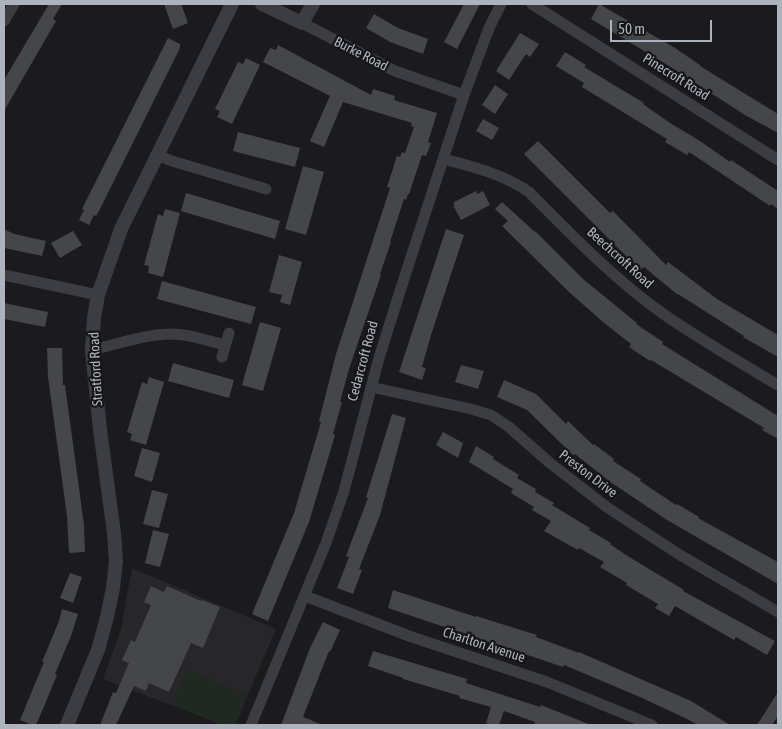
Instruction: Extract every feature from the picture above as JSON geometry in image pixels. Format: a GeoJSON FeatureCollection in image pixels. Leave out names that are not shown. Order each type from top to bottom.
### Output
{"type":"FeatureCollection","features":[{"type":"Feature","properties":{"kind":"street"},"geometry":{"type":"LineString","coordinates":[[4,21],[14,4]]}},
{"type":"Feature","properties":{"kind":"street","name":"Stratford Road"},"geometry":{"type":"LineString","coordinates":[[67,725],[98,650],[113,588],[116,561],[92,350],[98,295],[121,229],[232,4]]}},
{"type":"Feature","properties":{"kind":"street","name":"Burke Road"},"geometry":{"type":"LineString","coordinates":[[262,4],[396,71],[464,95]]}},
{"type":"Feature","properties":{"kind":"street"},"geometry":{"type":"LineString","coordinates":[[302,23],[313,4]]}},
{"type":"Feature","properties":{"kind":"street","name":"Cedarcroft Road"},"geometry":{"type":"LineString","coordinates":[[251,725],[326,543],[344,491],[390,322],[464,95],[489,28],[501,4]]}},
{"type":"Feature","properties":{"kind":"street","name":"Pinecroft Road"},"geometry":{"type":"LineString","coordinates":[[532,4],[778,160]]}},
{"type":"Feature","properties":{"kind":"street"},"geometry":{"type":"LineString","coordinates":[[158,155],[172,161],[266,189]]}},
{"type":"Feature","properties":{"kind":"street","name":"Beechcroft Road"},"geometry":{"type":"LineString","coordinates":[[443,159],[494,173],[514,181],[529,192],[618,278],[661,312],[713,347],[778,385]]}},
{"type":"Feature","properties":{"kind":"street"},"geometry":{"type":"LineString","coordinates":[[4,275],[98,295]]}},
{"type":"Feature","properties":{"kind":"street"},"geometry":{"type":"LineString","coordinates":[[92,350],[148,336],[166,334],[227,339],[222,357]]}},
{"type":"Feature","properties":{"kind":"street","name":"Preston Drive"},"geometry":{"type":"LineString","coordinates":[[371,387],[491,415],[509,427],[567,477],[628,521],[680,555],[778,612]]}},
{"type":"Feature","properties":{"kind":"street","name":"Charlton Avenue"},"geometry":{"type":"LineString","coordinates":[[305,596],[409,636],[547,682],[652,725]]}},
{"type":"Feature","properties":{"kind":"shaded area"},"geometry":{"type":"Polygon","coordinates":[[[132,568],[276,629],[235,725],[223,725],[103,679],[121,629],[132,568]]]}},
{"type":"Feature","properties":{"kind":"shaded area"},"geometry":{"type":"Polygon","coordinates":[[[187,670],[247,695],[235,725],[223,725],[172,705],[187,670]]]}},
{"type":"Feature","properties":{"kind":"building"},"geometry":{"type":"Polygon","coordinates":[[[49,4],[62,4],[53,19],[56,21],[4,111],[4,80],[49,4]]]}},
{"type":"Feature","properties":{"kind":"building"},"geometry":{"type":"Polygon","coordinates":[[[164,4],[181,4],[188,23],[173,29],[164,4]]]}},
{"type":"Feature","properties":{"kind":"building"},"geometry":{"type":"Polygon","coordinates":[[[464,4],[480,4],[457,49],[444,42],[464,4]]]}},
{"type":"Feature","properties":{"kind":"building"},"geometry":{"type":"Polygon","coordinates":[[[599,4],[675,48],[700,66],[778,114],[778,133],[745,115],[591,19],[599,4]]]}},
{"type":"Feature","properties":{"kind":"building"},"geometry":{"type":"Polygon","coordinates":[[[374,14],[398,28],[428,39],[423,54],[390,42],[366,28],[374,14]]]}},
{"type":"Feature","properties":{"kind":"building"},"geometry":{"type":"Polygon","coordinates":[[[520,33],[539,44],[530,57],[526,54],[509,80],[496,71],[520,33]]]}},
{"type":"Feature","properties":{"kind":"building"},"geometry":{"type":"Polygon","coordinates":[[[168,38],[180,44],[180,48],[99,211],[96,216],[94,215],[89,225],[79,220],[84,210],[82,209],[168,38]]]}},
{"type":"Feature","properties":{"kind":"building"},"geometry":{"type":"Polygon","coordinates":[[[278,45],[371,95],[373,89],[395,96],[394,100],[437,113],[428,142],[431,143],[426,156],[422,155],[409,194],[406,200],[404,199],[381,275],[349,369],[333,434],[335,435],[309,522],[268,621],[252,614],[294,513],[321,422],[319,421],[336,354],[390,188],[387,187],[397,156],[400,157],[402,152],[405,153],[414,127],[411,126],[412,123],[343,102],[324,147],[310,141],[330,96],[263,62],[270,48],[276,50],[278,45]]]}},
{"type":"Feature","properties":{"kind":"building"},"geometry":{"type":"Polygon","coordinates":[[[565,52],[586,65],[584,67],[644,103],[670,123],[778,191],[778,209],[771,204],[770,206],[689,152],[687,155],[665,142],[667,139],[582,87],[584,83],[556,66],[565,52]]]}},
{"type":"Feature","properties":{"kind":"building"},"geometry":{"type":"Polygon","coordinates":[[[246,58],[260,65],[232,124],[217,117],[220,111],[215,109],[238,62],[243,64],[246,58]]]}},
{"type":"Feature","properties":{"kind":"building"},"geometry":{"type":"Polygon","coordinates":[[[495,85],[508,94],[495,114],[482,105],[495,85]]]}},
{"type":"Feature","properties":{"kind":"building"},"geometry":{"type":"Polygon","coordinates":[[[483,119],[499,128],[492,140],[476,131],[483,119]]]}},
{"type":"Feature","properties":{"kind":"building"},"geometry":{"type":"Polygon","coordinates":[[[238,132],[300,148],[295,167],[233,151],[238,132]]]}},
{"type":"Feature","properties":{"kind":"building"},"geometry":{"type":"Polygon","coordinates":[[[538,141],[610,213],[613,211],[666,265],[668,262],[717,299],[778,335],[778,357],[678,295],[644,267],[640,270],[524,154],[538,141]]]}},
{"type":"Feature","properties":{"kind":"building"},"geometry":{"type":"Polygon","coordinates":[[[303,166],[324,172],[306,235],[285,229],[303,166]]]}},
{"type":"Feature","properties":{"kind":"building"},"geometry":{"type":"Polygon","coordinates":[[[476,191],[477,194],[483,191],[490,205],[461,220],[454,207],[454,202],[476,191]]]}},
{"type":"Feature","properties":{"kind":"building"},"geometry":{"type":"Polygon","coordinates":[[[186,193],[280,221],[275,239],[181,211],[186,193]]]}},
{"type":"Feature","properties":{"kind":"building"},"geometry":{"type":"Polygon","coordinates":[[[502,202],[535,231],[583,279],[636,324],[663,342],[662,344],[778,416],[778,439],[762,430],[764,428],[629,347],[631,344],[570,293],[502,226],[508,221],[495,209],[502,202]]]}},
{"type":"Feature","properties":{"kind":"building"},"geometry":{"type":"Polygon","coordinates":[[[165,209],[180,213],[163,277],[148,273],[149,266],[144,265],[158,214],[163,216],[165,209]]]}},
{"type":"Feature","properties":{"kind":"building"},"geometry":{"type":"Polygon","coordinates":[[[4,229],[14,234],[46,241],[42,256],[4,248],[4,229]]]}},
{"type":"Feature","properties":{"kind":"building"},"geometry":{"type":"Polygon","coordinates":[[[446,229],[464,235],[431,335],[422,367],[426,368],[422,380],[399,372],[446,229]]]}},
{"type":"Feature","properties":{"kind":"building"},"geometry":{"type":"Polygon","coordinates":[[[73,231],[82,245],[60,258],[51,243],[73,231]]]}},
{"type":"Feature","properties":{"kind":"building"},"geometry":{"type":"Polygon","coordinates":[[[279,255],[302,262],[290,305],[280,302],[282,295],[269,292],[279,255]]]}},
{"type":"Feature","properties":{"kind":"building"},"geometry":{"type":"Polygon","coordinates":[[[162,281],[256,307],[251,324],[157,299],[162,281]]]}},
{"type":"Feature","properties":{"kind":"building"},"geometry":{"type":"Polygon","coordinates":[[[4,303],[48,312],[45,327],[4,319],[4,303]]]}},
{"type":"Feature","properties":{"kind":"building"},"geometry":{"type":"Polygon","coordinates":[[[260,322],[281,328],[263,391],[242,385],[260,322]]]}},
{"type":"Feature","properties":{"kind":"building"},"geometry":{"type":"Polygon","coordinates":[[[47,348],[62,348],[63,385],[65,385],[84,525],[85,552],[69,553],[67,516],[48,377],[47,348]]]}},
{"type":"Feature","properties":{"kind":"building"},"geometry":{"type":"Polygon","coordinates":[[[173,363],[234,380],[229,398],[168,381],[173,363]]]}},
{"type":"Feature","properties":{"kind":"building"},"geometry":{"type":"Polygon","coordinates":[[[461,365],[484,371],[478,389],[455,382],[461,365]]]}},
{"type":"Feature","properties":{"kind":"building"},"geometry":{"type":"Polygon","coordinates":[[[149,377],[164,382],[146,445],[130,440],[132,434],[127,432],[142,382],[147,384],[149,377]]]}},
{"type":"Feature","properties":{"kind":"building"},"geometry":{"type":"Polygon","coordinates":[[[504,380],[536,394],[566,424],[568,421],[593,445],[614,459],[613,461],[676,505],[778,562],[778,584],[667,520],[609,481],[575,454],[573,455],[527,410],[497,397],[504,380]]]}},
{"type":"Feature","properties":{"kind":"building"},"geometry":{"type":"Polygon","coordinates":[[[392,414],[406,418],[380,515],[359,569],[362,570],[353,594],[337,588],[349,557],[346,556],[368,498],[366,497],[392,414]]]}},
{"type":"Feature","properties":{"kind":"building"},"geometry":{"type":"Polygon","coordinates":[[[443,432],[463,443],[458,458],[436,445],[443,432]]]}},
{"type":"Feature","properties":{"kind":"building"},"geometry":{"type":"Polygon","coordinates":[[[476,446],[519,475],[517,478],[536,489],[535,492],[554,503],[552,505],[590,528],[589,530],[611,543],[626,555],[683,591],[775,641],[767,655],[736,637],[734,640],[675,606],[669,616],[655,608],[658,604],[600,567],[604,562],[544,531],[551,521],[532,510],[534,507],[511,493],[513,489],[469,462],[476,446]]]}},
{"type":"Feature","properties":{"kind":"building"},"geometry":{"type":"Polygon","coordinates":[[[142,448],[160,453],[152,482],[134,476],[142,448]]]}},
{"type":"Feature","properties":{"kind":"building"},"geometry":{"type":"Polygon","coordinates":[[[152,490],[168,494],[159,528],[143,524],[152,490]]]}},
{"type":"Feature","properties":{"kind":"building"},"geometry":{"type":"Polygon","coordinates":[[[153,530],[169,534],[160,567],[145,563],[153,530]]]}},
{"type":"Feature","properties":{"kind":"building"},"geometry":{"type":"Polygon","coordinates":[[[70,573],[82,577],[73,603],[60,598],[70,573]]]}},
{"type":"Feature","properties":{"kind":"building"},"geometry":{"type":"Polygon","coordinates":[[[151,586],[164,592],[167,586],[220,607],[203,648],[191,643],[169,692],[149,683],[146,691],[134,686],[116,725],[100,725],[113,692],[116,693],[129,663],[122,660],[131,640],[135,642],[151,605],[144,602],[151,586]]]}},
{"type":"Feature","properties":{"kind":"building"},"geometry":{"type":"Polygon","coordinates":[[[393,590],[537,635],[536,637],[579,652],[691,701],[730,725],[698,725],[640,697],[564,665],[563,667],[388,608],[393,590]]]}},
{"type":"Feature","properties":{"kind":"building"},"geometry":{"type":"Polygon","coordinates":[[[62,609],[78,614],[45,704],[36,725],[32,725],[20,720],[44,662],[42,662],[62,609]]]}},
{"type":"Feature","properties":{"kind":"building"},"geometry":{"type":"Polygon","coordinates":[[[323,622],[340,630],[329,651],[303,717],[323,725],[281,725],[310,648],[323,622]]]}},
{"type":"Feature","properties":{"kind":"building"},"geometry":{"type":"Polygon","coordinates":[[[373,651],[467,679],[466,683],[540,707],[541,705],[591,725],[534,725],[535,722],[504,711],[499,725],[486,723],[491,707],[459,698],[460,696],[403,679],[368,666],[373,651]]]}},
{"type":"Feature","properties":{"kind":"building"},"geometry":{"type":"Polygon","coordinates":[[[778,692],[778,716],[772,725],[757,725],[778,692]]]}}]}
